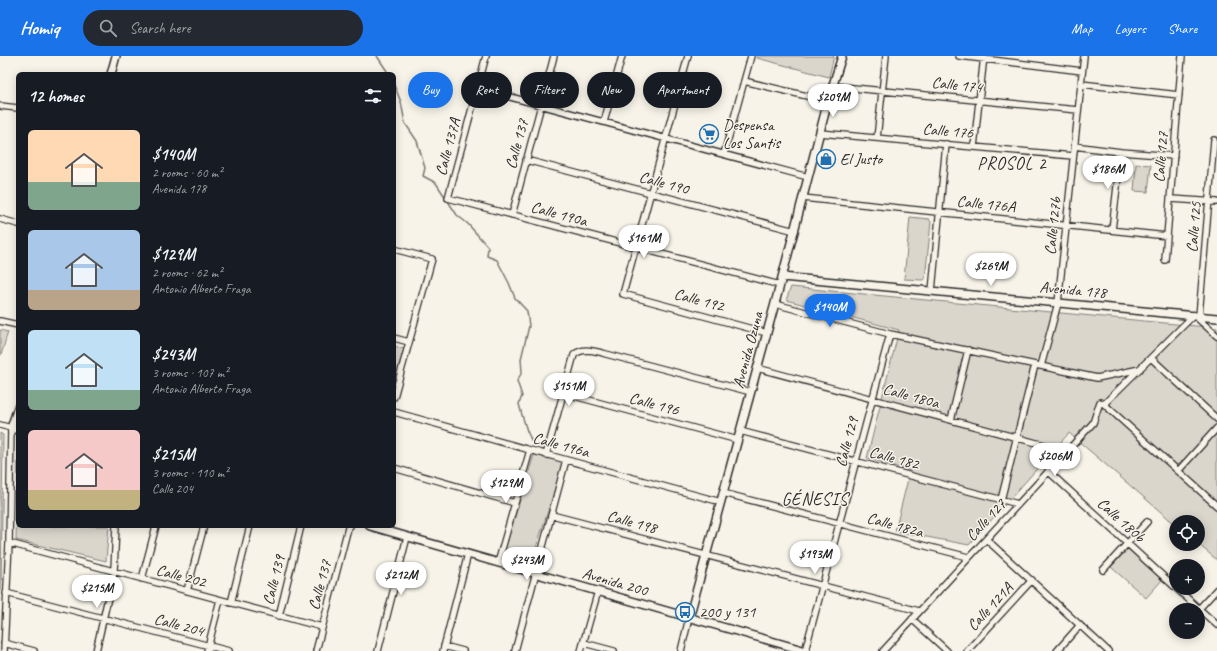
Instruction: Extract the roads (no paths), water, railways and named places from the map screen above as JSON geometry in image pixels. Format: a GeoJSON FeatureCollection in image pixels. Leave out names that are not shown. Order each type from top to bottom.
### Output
{"type":"FeatureCollection","features":[{"type":"Feature","properties":{"kind":"main road"},"geometry":{"type":"LineString","coordinates":[[112,72],[116,56]]}},
{"type":"Feature","properties":{"kind":"main road","name":"Avenida Ozuna"},"geometry":{"type":"LineString","coordinates":[[690,618],[828,101],[842,56]]}},
{"type":"Feature","properties":{"kind":"main road","name":"Avenida 178"},"geometry":{"type":"LineString","coordinates":[[782,277],[1217,318]]}},
{"type":"Feature","properties":{"kind":"main road","name":"Avenida 200"},"geometry":{"type":"LineString","coordinates":[[377,528],[806,651]]}},
{"type":"Feature","properties":{"kind":"street","name":"Calle 137A"},"geometry":{"type":"LineString","coordinates":[[482,72],[486,56]]}},
{"type":"Feature","properties":{"kind":"street","name":"Calle 137"},"geometry":{"type":"LineString","coordinates":[[550,72],[554,56]]}},
{"type":"Feature","properties":{"kind":"street"},"geometry":{"type":"LineString","coordinates":[[604,122],[622,56]]}},
{"type":"Feature","properties":{"kind":"street"},"geometry":{"type":"LineString","coordinates":[[636,248],[688,56]]}},
{"type":"Feature","properties":{"kind":"street"},"geometry":{"type":"LineString","coordinates":[[724,154],[751,56]]}},
{"type":"Feature","properties":{"kind":"street"},"geometry":{"type":"LineString","coordinates":[[877,138],[886,56]]}},
{"type":"Feature","properties":{"kind":"street"},"geometry":{"type":"LineString","coordinates":[[959,56],[1082,71]]}},
{"type":"Feature","properties":{"kind":"street","name":"Calle 127b"},"geometry":{"type":"LineString","coordinates":[[1041,366],[1058,303],[1084,56]]}},
{"type":"Feature","properties":{"kind":"street","name":"Calle 127"},"geometry":{"type":"LineString","coordinates":[[1165,260],[1182,56]]}},
{"type":"Feature","properties":{"kind":"street"},"geometry":{"type":"LineString","coordinates":[[974,147],[984,58]]}},
{"type":"Feature","properties":{"kind":"street"},"geometry":{"type":"LineString","coordinates":[[744,81],[828,101]]}},
{"type":"Feature","properties":{"kind":"street"},"geometry":{"type":"LineString","coordinates":[[1081,84],[1179,95]]}},
{"type":"Feature","properties":{"kind":"street","name":"Calle 174"},"geometry":{"type":"LineString","coordinates":[[833,86],[1078,110]]}},
{"type":"Feature","properties":{"kind":"street"},"geometry":{"type":"LineString","coordinates":[[0,106],[16,108]]}},
{"type":"Feature","properties":{"kind":"street","name":"Calle 137A"},"geometry":{"type":"LineString","coordinates":[[448,198],[473,108]]}},
{"type":"Feature","properties":{"kind":"street","name":"Calle 137"},"geometry":{"type":"LineString","coordinates":[[512,215],[540,108]]}},
{"type":"Feature","properties":{"kind":"street"},"geometry":{"type":"LineString","coordinates":[[552,108],[808,177]]}},
{"type":"Feature","properties":{"kind":"street","name":"Calle 176"},"geometry":{"type":"LineString","coordinates":[[820,133],[1073,156]]}},
{"type":"Feature","properties":{"kind":"street","name":"Calle 125"},"geometry":{"type":"LineString","coordinates":[[1197,316],[1210,202],[1214,140]]}},
{"type":"Feature","properties":{"kind":"street"},"geometry":{"type":"LineString","coordinates":[[932,291],[946,144]]}},
{"type":"Feature","properties":{"kind":"street"},"geometry":{"type":"LineString","coordinates":[[1074,146],[1121,152],[1174,156]]}},
{"type":"Feature","properties":{"kind":"street"},"geometry":{"type":"LineString","coordinates":[[1112,230],[1121,152]]}},
{"type":"Feature","properties":{"kind":"street","name":"Calle 190"},"geometry":{"type":"LineString","coordinates":[[526,160],[794,231]]}},
{"type":"Feature","properties":{"kind":"street","name":"Calle 190a"},"geometry":{"type":"LineString","coordinates":[[448,198],[780,285]]}},
{"type":"Feature","properties":{"kind":"street","name":"Calle 176A"},"geometry":{"type":"LineString","coordinates":[[803,198],[1167,236]]}},
{"type":"Feature","properties":{"kind":"street"},"geometry":{"type":"LineString","coordinates":[[1171,199],[1217,202]]}},
{"type":"Feature","properties":{"kind":"street"},"geometry":{"type":"LineString","coordinates":[[0,219],[16,223]]}},
{"type":"Feature","properties":{"kind":"street","name":"Calle 192"},"geometry":{"type":"LineString","coordinates":[[636,248],[623,294],[767,332]]}},
{"type":"Feature","properties":{"kind":"street"},"geometry":{"type":"LineString","coordinates":[[396,250],[432,259],[396,390]]}},
{"type":"Feature","properties":{"kind":"street"},"geometry":{"type":"LineString","coordinates":[[775,304],[890,334],[1097,378],[1140,369]]}},
{"type":"Feature","properties":{"kind":"street"},"geometry":{"type":"LineString","coordinates":[[1217,336],[1197,316],[1104,404],[1217,506]]}},
{"type":"Feature","properties":{"kind":"street"},"geometry":{"type":"LineString","coordinates":[[0,320],[16,324]]}},
{"type":"Feature","properties":{"kind":"street","name":"Calle 129"},"geometry":{"type":"LineString","coordinates":[[806,651],[890,334]]}},
{"type":"Feature","properties":{"kind":"street"},"geometry":{"type":"LineString","coordinates":[[396,339],[409,342]]}},
{"type":"Feature","properties":{"kind":"street"},"geometry":{"type":"LineString","coordinates":[[546,454],[574,355],[582,350],[606,354],[751,392]]}},
{"type":"Feature","properties":{"kind":"street"},"geometry":{"type":"LineString","coordinates":[[951,420],[968,350]]}},
{"type":"Feature","properties":{"kind":"street"},"geometry":{"type":"LineString","coordinates":[[1151,358],[1217,419]]}},
{"type":"Feature","properties":{"kind":"street"},"geometry":{"type":"LineString","coordinates":[[1001,500],[1035,365]]}},
{"type":"Feature","properties":{"kind":"street","name":"Calle 180a"},"geometry":{"type":"LineString","coordinates":[[757,368],[1059,449]]}},
{"type":"Feature","properties":{"kind":"street","name":"Calle 196"},"geometry":{"type":"LineString","coordinates":[[563,394],[738,440]]}},
{"type":"Feature","properties":{"kind":"street","name":"Calle 127"},"geometry":{"type":"LineString","coordinates":[[883,651],[1093,423],[1100,402]]}},
{"type":"Feature","properties":{"kind":"street","name":"Calle 196a"},"geometry":{"type":"LineString","coordinates":[[396,413],[721,502]]}},
{"type":"Feature","properties":{"kind":"street"},"geometry":{"type":"LineString","coordinates":[[0,425],[15,429],[4,651]]}},
{"type":"Feature","properties":{"kind":"street"},"geometry":{"type":"LineString","coordinates":[[1178,471],[1217,428]]}},
{"type":"Feature","properties":{"kind":"street","name":"Calle 182"},"geometry":{"type":"LineString","coordinates":[[740,431],[1018,504]]}},
{"type":"Feature","properties":{"kind":"street"},"geometry":{"type":"LineString","coordinates":[[498,563],[530,450]]}},
{"type":"Feature","properties":{"kind":"street"},"geometry":{"type":"LineString","coordinates":[[515,651],[566,460]]}},
{"type":"Feature","properties":{"kind":"street"},"geometry":{"type":"LineString","coordinates":[[396,469],[515,503]]}},
{"type":"Feature","properties":{"kind":"street","name":"Calle 180b"},"geometry":{"type":"LineString","coordinates":[[1048,472],[1169,582]]}},
{"type":"Feature","properties":{"kind":"street","name":"Calle 182a"},"geometry":{"type":"LineString","coordinates":[[723,493],[968,557]]}},
{"type":"Feature","properties":{"kind":"street","name":"Calle 198"},"geometry":{"type":"LineString","coordinates":[[552,515],[919,611]]}},
{"type":"Feature","properties":{"kind":"street"},"geometry":{"type":"LineString","coordinates":[[1103,570],[1147,522]]}},
{"type":"Feature","properties":{"kind":"street"},"geometry":{"type":"LineString","coordinates":[[96,651],[114,571],[116,528]]}},
{"type":"Feature","properties":{"kind":"street"},"geometry":{"type":"LineString","coordinates":[[142,579],[155,528]]}},
{"type":"Feature","properties":{"kind":"street"},"geometry":{"type":"LineString","coordinates":[[188,591],[204,528]]}},
{"type":"Feature","properties":{"kind":"street"},"geometry":{"type":"LineString","coordinates":[[232,603],[250,528]]}},
{"type":"Feature","properties":{"kind":"street","name":"Calle 139"},"geometry":{"type":"LineString","coordinates":[[279,616],[301,528]]}},
{"type":"Feature","properties":{"kind":"street","name":"Calle 137"},"geometry":{"type":"LineString","coordinates":[[316,651],[348,528]]}},
{"type":"Feature","properties":{"kind":"street"},"geometry":{"type":"LineString","coordinates":[[378,651],[407,537]]}},
{"type":"Feature","properties":{"kind":"street"},"geometry":{"type":"LineString","coordinates":[[986,539],[1108,651]]}},
{"type":"Feature","properties":{"kind":"street","name":"Calle 202"},"geometry":{"type":"LineString","coordinates":[[9,543],[322,627]]}},
{"type":"Feature","properties":{"kind":"street"},"geometry":{"type":"LineString","coordinates":[[462,651],[444,648],[468,554]]}},
{"type":"Feature","properties":{"kind":"street","name":"Calle 121A"},"geometry":{"type":"LineString","coordinates":[[967,651],[1032,580]]}},
{"type":"Feature","properties":{"kind":"street"},"geometry":{"type":"LineString","coordinates":[[1204,603],[1217,589]]}},
{"type":"Feature","properties":{"kind":"street"},"geometry":{"type":"LineString","coordinates":[[581,651],[598,592]]}},
{"type":"Feature","properties":{"kind":"street","name":"Calle 204"},"geometry":{"type":"LineString","coordinates":[[6,593],[208,648],[229,651]]}},
{"type":"Feature","properties":{"kind":"street","name":"Calle 180b"},"geometry":{"type":"LineString","coordinates":[[1183,595],[1192,603]]}},
{"type":"Feature","properties":{"kind":"street"},"geometry":{"type":"LineString","coordinates":[[208,648],[220,600]]}},
{"type":"Feature","properties":{"kind":"street","name":"Calle 180b"},"geometry":{"type":"LineString","coordinates":[[1205,615],[1217,625]]}},
{"type":"Feature","properties":{"kind":"street","name":"Avenida Ozuna"},"geometry":{"type":"LineString","coordinates":[[681,651],[690,618]]}},
{"type":"Feature","properties":{"kind":"street"},"geometry":{"type":"LineString","coordinates":[[912,619],[947,651]]}},
{"type":"Feature","properties":{"kind":"street"},"geometry":{"type":"LineString","coordinates":[[1057,651],[1080,625]]}},
{"type":"Feature","properties":{"kind":"street"},"geometry":{"type":"LineString","coordinates":[[4,643],[34,651]]}},
{"type":"Feature","properties":{"kind":"street"},"geometry":{"type":"LineString","coordinates":[[584,643],[614,651]]}},
{"type":"Feature","properties":{"kind":"waterway"},"geometry":{"type":"LineString","coordinates":[[377,56],[388,72]]}},
{"type":"Feature","properties":{"kind":"waterway"},"geometry":{"type":"LineString","coordinates":[[396,90],[401,102],[405,123],[417,141],[425,168],[423,176],[436,183],[457,215],[468,224],[488,247],[487,256],[497,260],[515,298],[527,311],[529,326],[521,359],[522,372],[517,381],[522,396],[519,404],[527,431],[533,444]]}},
{"type":"Feature","properties":{"kind":"place","name":"Despensa Los Santis"},"geometry":{"type":"Point","coordinates":[709,134]}},
{"type":"Feature","properties":{"kind":"place","name":"El Justo"},"geometry":{"type":"Point","coordinates":[826,159]}},
{"type":"Feature","properties":{"kind":"place","name":"200 y 131"},"geometry":{"type":"Point","coordinates":[685,612]}},
{"type":"Feature","properties":{"kind":"district","name":"PROSOL 2"},"geometry":{"type":"Point","coordinates":[1012,163]}},
{"type":"Feature","properties":{"kind":"district","name":"GÉNESIS"},"geometry":{"type":"Point","coordinates":[815,499]}}]}
